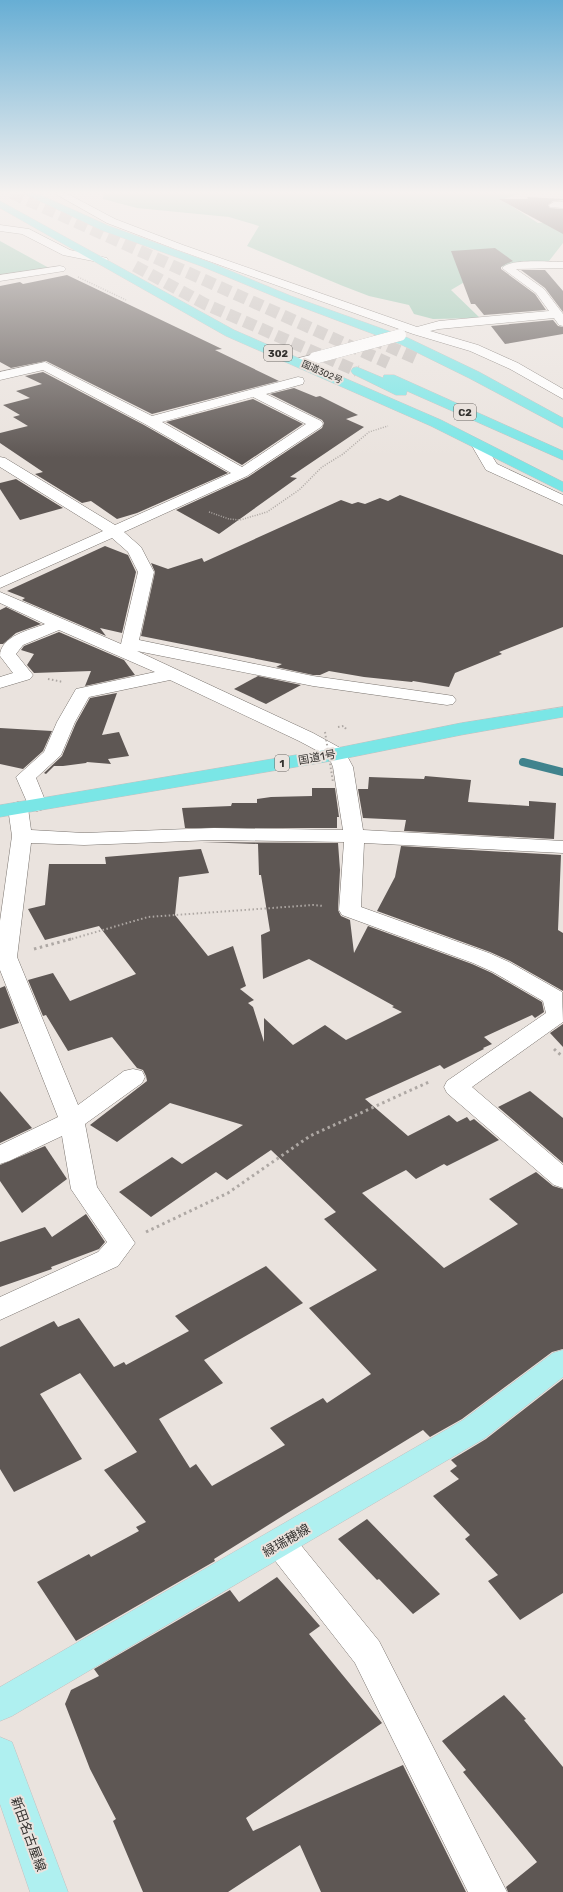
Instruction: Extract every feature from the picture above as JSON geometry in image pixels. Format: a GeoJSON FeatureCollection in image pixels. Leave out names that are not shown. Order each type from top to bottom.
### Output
{"type":"FeatureCollection","features":[{"type":"Feature","properties":{"kind":"highway","name":"国道302号"},"geometry":{"type":"LineString","coordinates":[[140,281],[230,333],[436,423],[563,488]]}},
{"type":"Feature","properties":{"kind":"highway"},"geometry":{"type":"LineString","coordinates":[[246,281],[404,342],[474,375],[563,424]]}},
{"type":"Feature","properties":{"kind":"highway"},"geometry":{"type":"LineString","coordinates":[[415,358],[563,424]]}},
{"type":"Feature","properties":{"kind":"highway","name":"C2"},"geometry":{"type":"LineString","coordinates":[[542,463],[454,421],[362,370],[563,456]]}},
{"type":"Feature","properties":{"kind":"highway","name":"国道1号"},"geometry":{"type":"LineString","coordinates":[[19,808],[337,754],[461,729],[563,712]]}},
{"type":"Feature","properties":{"kind":"main road","name":"緑瑞穂線"},"geometry":{"type":"LineString","coordinates":[[0,1705],[474,1429],[563,1361]]}},
{"type":"Feature","properties":{"kind":"main road","name":"新田名古屋線"},"geometry":{"type":"LineString","coordinates":[[0,1754],[49,1892]]}},
{"type":"Feature","properties":{"kind":"street"},"geometry":{"type":"LineString","coordinates":[[279,281],[417,331],[474,348],[514,366],[561,392]]}},
{"type":"Feature","properties":{"kind":"street"},"geometry":{"type":"LineString","coordinates":[[526,281],[540,291],[560,318]]}},
{"type":"Feature","properties":{"kind":"street"},"geometry":{"type":"LineString","coordinates":[[299,362],[439,325],[560,318]]}},
{"type":"Feature","properties":{"kind":"street"},"geometry":{"type":"LineString","coordinates":[[0,376],[45,366],[150,421],[242,472]]}},
{"type":"Feature","properties":{"kind":"street"},"geometry":{"type":"LineString","coordinates":[[150,421],[298,381]]}},
{"type":"Feature","properties":{"kind":"street"},"geometry":{"type":"LineString","coordinates":[[0,583],[242,472],[316,424],[255,393]]}},
{"type":"Feature","properties":{"kind":"street"},"geometry":{"type":"LineString","coordinates":[[479,446],[491,467],[563,501]]}},
{"type":"Feature","properties":{"kind":"street"},"geometry":{"type":"LineString","coordinates":[[0,461],[114,531],[135,550],[146,572],[129,648]]}},
{"type":"Feature","properties":{"kind":"street"},"geometry":{"type":"LineString","coordinates":[[0,597],[59,624],[129,648],[313,681],[447,700]]}},
{"type":"Feature","properties":{"kind":"street"},"geometry":{"type":"LineString","coordinates":[[0,683],[24,675],[7,654],[17,641],[59,624]]}},
{"type":"Feature","properties":{"kind":"street"},"geometry":{"type":"LineString","coordinates":[[129,648],[171,674],[306,737],[337,754],[343,767],[354,836],[350,910],[481,958],[501,967],[554,997],[558,1015],[456,1087],[563,1179]]}},
{"type":"Feature","properties":{"kind":"street"},"geometry":{"type":"LineString","coordinates":[[0,1309],[108,1259],[122,1243],[84,1188],[72,1121],[3,958],[22,836],[19,808],[26,777],[52,755],[66,722],[82,693],[171,674]]}},
{"type":"Feature","properties":{"kind":"street"},"geometry":{"type":"LineString","coordinates":[[22,836],[84,839],[214,834],[354,836],[563,847]]}},
{"type":"Feature","properties":{"kind":"street"},"geometry":{"type":"LineString","coordinates":[[0,1155],[72,1121],[133,1077]]}},
{"type":"Feature","properties":{"kind":"street"},"geometry":{"type":"LineString","coordinates":[[280,1543],[367,1652],[488,1892]]}},
{"type":"Feature","properties":{"kind":"path"},"geometry":{"type":"LineString","coordinates":[[178,502],[228,519],[240,520],[260,515],[299,490],[322,466],[343,454],[369,432],[391,425]]}},
{"type":"Feature","properties":{"kind":"path"},"geometry":{"type":"LineString","coordinates":[[325,732],[333,782]]}},
{"type":"Feature","properties":{"kind":"path"},"geometry":{"type":"LineString","coordinates":[[3,958],[148,916],[313,905],[350,910]]}},
{"type":"Feature","properties":{"kind":"path"},"geometry":{"type":"LineString","coordinates":[[122,1243],[228,1193],[310,1136],[431,1080],[456,1087]]}},
{"type":"Feature","properties":{"kind":"green space"},"geometry":{"type":"Polygon","coordinates":[[[332,281],[466,281],[451,290],[480,318],[433,319],[414,314],[409,305],[369,296],[332,281]]]}},
{"type":"Feature","properties":{"kind":"building"},"geometry":{"type":"Polygon","coordinates":[[[36,281],[80,281],[222,349],[215,350],[279,381],[152,414],[46,361],[11,368],[0,362],[0,286],[20,282],[23,284],[36,281]]]}},
{"type":"Feature","properties":{"kind":"building"},"geometry":{"type":"Polygon","coordinates":[[[462,281],[518,281],[535,294],[546,310],[484,315],[475,304],[471,304],[462,281]]]}},
{"type":"Feature","properties":{"kind":"building"},"geometry":{"type":"Polygon","coordinates":[[[536,281],[555,281],[563,291],[563,312],[545,288],[536,281]]]}},
{"type":"Feature","properties":{"kind":"building"},"geometry":{"type":"Polygon","coordinates":[[[553,320],[558,326],[563,327],[563,334],[505,344],[491,326],[553,320]]]}},
{"type":"Feature","properties":{"kind":"building"},"geometry":{"type":"Polygon","coordinates":[[[43,372],[144,425],[228,473],[137,513],[117,519],[91,501],[82,503],[35,474],[43,472],[0,443],[0,433],[28,426],[13,417],[20,415],[3,405],[30,398],[16,391],[42,384],[25,376],[43,372]]]}},
{"type":"Feature","properties":{"kind":"building"},"geometry":{"type":"Polygon","coordinates":[[[294,388],[316,397],[320,396],[358,415],[346,419],[364,427],[290,477],[297,478],[219,534],[176,510],[248,477],[322,428],[324,423],[322,420],[270,394],[294,388]]]}},
{"type":"Feature","properties":{"kind":"building"},"geometry":{"type":"Polygon","coordinates":[[[253,399],[303,424],[242,465],[166,422],[253,399]]]}},
{"type":"Feature","properties":{"kind":"building"},"geometry":{"type":"Polygon","coordinates":[[[16,479],[63,508],[20,520],[0,489],[0,483],[16,479]]]}},
{"type":"Feature","properties":{"kind":"building"},"geometry":{"type":"Polygon","coordinates":[[[400,495],[563,555],[563,627],[499,652],[502,654],[455,673],[449,687],[413,681],[364,677],[329,671],[320,675],[313,675],[276,667],[282,664],[141,636],[155,572],[151,563],[168,569],[202,558],[204,562],[341,500],[352,504],[358,502],[365,504],[380,498],[388,501],[400,495]]]}},
{"type":"Feature","properties":{"kind":"building"},"geometry":{"type":"Polygon","coordinates":[[[105,546],[128,555],[136,572],[122,633],[100,628],[106,636],[22,600],[25,598],[7,591],[105,546]]]}},
{"type":"Feature","properties":{"kind":"building"},"geometry":{"type":"Polygon","coordinates":[[[6,607],[41,624],[16,633],[3,644],[0,644],[0,610],[6,607]]]}},
{"type":"Feature","properties":{"kind":"building"},"geometry":{"type":"Polygon","coordinates":[[[59,632],[124,660],[135,675],[85,686],[91,671],[34,673],[27,665],[34,654],[21,650],[24,646],[59,632]]]}},
{"type":"Feature","properties":{"kind":"building"},"geometry":{"type":"Polygon","coordinates":[[[258,676],[301,685],[266,704],[234,689],[258,676]]]}},
{"type":"Feature","properties":{"kind":"building"},"geometry":{"type":"Polygon","coordinates":[[[117,693],[102,735],[119,732],[129,756],[108,759],[111,764],[87,762],[54,766],[46,774],[44,773],[62,756],[76,723],[90,698],[117,693]]]}},
{"type":"Feature","properties":{"kind":"building"},"geometry":{"type":"Polygon","coordinates":[[[0,728],[52,731],[43,751],[23,769],[0,764],[0,728]]]}},
{"type":"Feature","properties":{"kind":"building"},"geometry":{"type":"Polygon","coordinates":[[[425,776],[471,780],[468,802],[529,806],[529,801],[556,803],[554,839],[404,831],[406,820],[363,818],[358,789],[368,789],[369,777],[424,779],[425,776]]]}},
{"type":"Feature","properties":{"kind":"building"},"geometry":{"type":"Polygon","coordinates":[[[312,788],[335,788],[339,817],[337,817],[337,828],[185,828],[182,808],[231,806],[232,803],[257,803],[257,799],[271,797],[312,796],[312,788]]]}},
{"type":"Feature","properties":{"kind":"building"},"geometry":{"type":"Polygon","coordinates":[[[202,842],[338,843],[340,870],[338,910],[341,916],[350,920],[354,953],[368,926],[472,964],[492,973],[542,1002],[544,1012],[535,1018],[532,1015],[484,1037],[492,1044],[483,1048],[484,1049],[444,1069],[440,1065],[365,1099],[408,1136],[449,1115],[457,1122],[467,1117],[470,1121],[474,1119],[499,1140],[447,1166],[444,1164],[416,1179],[406,1170],[362,1193],[444,1268],[518,1224],[489,1199],[536,1172],[553,1186],[563,1189],[563,1349],[552,1352],[462,1419],[430,1437],[423,1430],[214,1559],[215,1561],[76,1641],[37,1582],[89,1554],[91,1557],[139,1531],[136,1527],[146,1522],[104,1470],[137,1452],[80,1373],[40,1394],[82,1459],[14,1492],[0,1469],[0,1347],[54,1321],[58,1327],[79,1318],[114,1367],[124,1362],[126,1365],[189,1331],[175,1316],[266,1266],[303,1303],[204,1360],[223,1383],[159,1419],[190,1468],[196,1464],[212,1486],[285,1445],[270,1428],[323,1398],[327,1403],[371,1374],[309,1308],[377,1270],[324,1219],[336,1212],[271,1150],[227,1180],[216,1172],[151,1217],[119,1192],[172,1157],[182,1164],[243,1125],[170,1103],[117,1142],[90,1125],[147,1081],[146,1076],[143,1070],[137,1068],[112,1037],[68,1051],[46,1015],[43,1016],[28,980],[53,973],[70,1001],[136,974],[99,926],[45,940],[28,909],[45,905],[49,864],[106,864],[105,857],[201,849],[209,873],[179,877],[175,915],[208,956],[233,946],[246,986],[240,989],[254,1000],[248,1003],[253,1007],[264,1042],[264,1018],[293,1045],[325,1025],[346,1040],[402,1012],[392,1007],[394,1006],[309,959],[263,979],[261,935],[270,931],[261,875],[259,875],[258,844],[202,842]]]}},
{"type":"Feature","properties":{"kind":"building"},"geometry":{"type":"Polygon","coordinates":[[[401,846],[561,855],[558,930],[563,933],[563,991],[510,961],[490,952],[377,911],[395,877],[401,846]]]}},
{"type":"Feature","properties":{"kind":"building"},"geometry":{"type":"Polygon","coordinates":[[[5,986],[19,1023],[0,1029],[0,988],[5,986]]]}},
{"type":"Feature","properties":{"kind":"building"},"geometry":{"type":"Polygon","coordinates":[[[563,1024],[563,1047],[550,1033],[563,1024]]]}},
{"type":"Feature","properties":{"kind":"building"},"geometry":{"type":"Polygon","coordinates":[[[0,1091],[32,1128],[0,1143],[0,1091]]]}},
{"type":"Feature","properties":{"kind":"building"},"geometry":{"type":"Polygon","coordinates":[[[530,1091],[563,1118],[563,1163],[498,1107],[530,1091]]]}},
{"type":"Feature","properties":{"kind":"building"},"geometry":{"type":"Polygon","coordinates":[[[45,1146],[67,1179],[22,1213],[0,1181],[0,1165],[45,1146]]]}},
{"type":"Feature","properties":{"kind":"building"},"geometry":{"type":"Polygon","coordinates":[[[86,1214],[105,1242],[99,1249],[51,1267],[52,1269],[0,1287],[0,1242],[45,1227],[52,1237],[86,1214]]]}},
{"type":"Feature","properties":{"kind":"building"},"geometry":{"type":"Polygon","coordinates":[[[563,1379],[563,1593],[520,1620],[488,1581],[498,1575],[465,1539],[470,1535],[433,1496],[459,1479],[450,1471],[457,1466],[451,1460],[486,1439],[563,1379]]]}},
{"type":"Feature","properties":{"kind":"building"},"geometry":{"type":"Polygon","coordinates":[[[367,1519],[440,1594],[413,1614],[379,1579],[377,1580],[338,1539],[367,1519]]]}},
{"type":"Feature","properties":{"kind":"building"},"geometry":{"type":"Polygon","coordinates":[[[277,1577],[320,1626],[309,1634],[382,1723],[246,1818],[253,1831],[403,1765],[466,1892],[321,1892],[300,1845],[228,1892],[143,1892],[113,1821],[116,1819],[90,1769],[65,1704],[71,1690],[99,1676],[94,1669],[230,1590],[239,1602],[277,1577]]]}},
{"type":"Feature","properties":{"kind":"building"},"geometry":{"type":"Polygon","coordinates":[[[504,1695],[526,1719],[524,1720],[563,1767],[563,1892],[508,1892],[506,1887],[537,1862],[463,1772],[466,1770],[442,1741],[504,1695]]]}},
{"type":"Feature","properties":{"kind":"waterway"},"geometry":{"type":"LineString","coordinates":[[523,762],[563,772]]}},
{"type":"Feature","properties":{"kind":"tunnel"},"geometry":{"type":"LineString","coordinates":[[163,281],[205,304],[357,371]]}},
{"type":"Feature","properties":{"kind":"tunnel"},"geometry":{"type":"LineString","coordinates":[[207,281],[388,363]]}},
{"type":"Feature","properties":{"kind":"tunnel"},"geometry":{"type":"LineString","coordinates":[[372,339],[415,358]]}}]}
